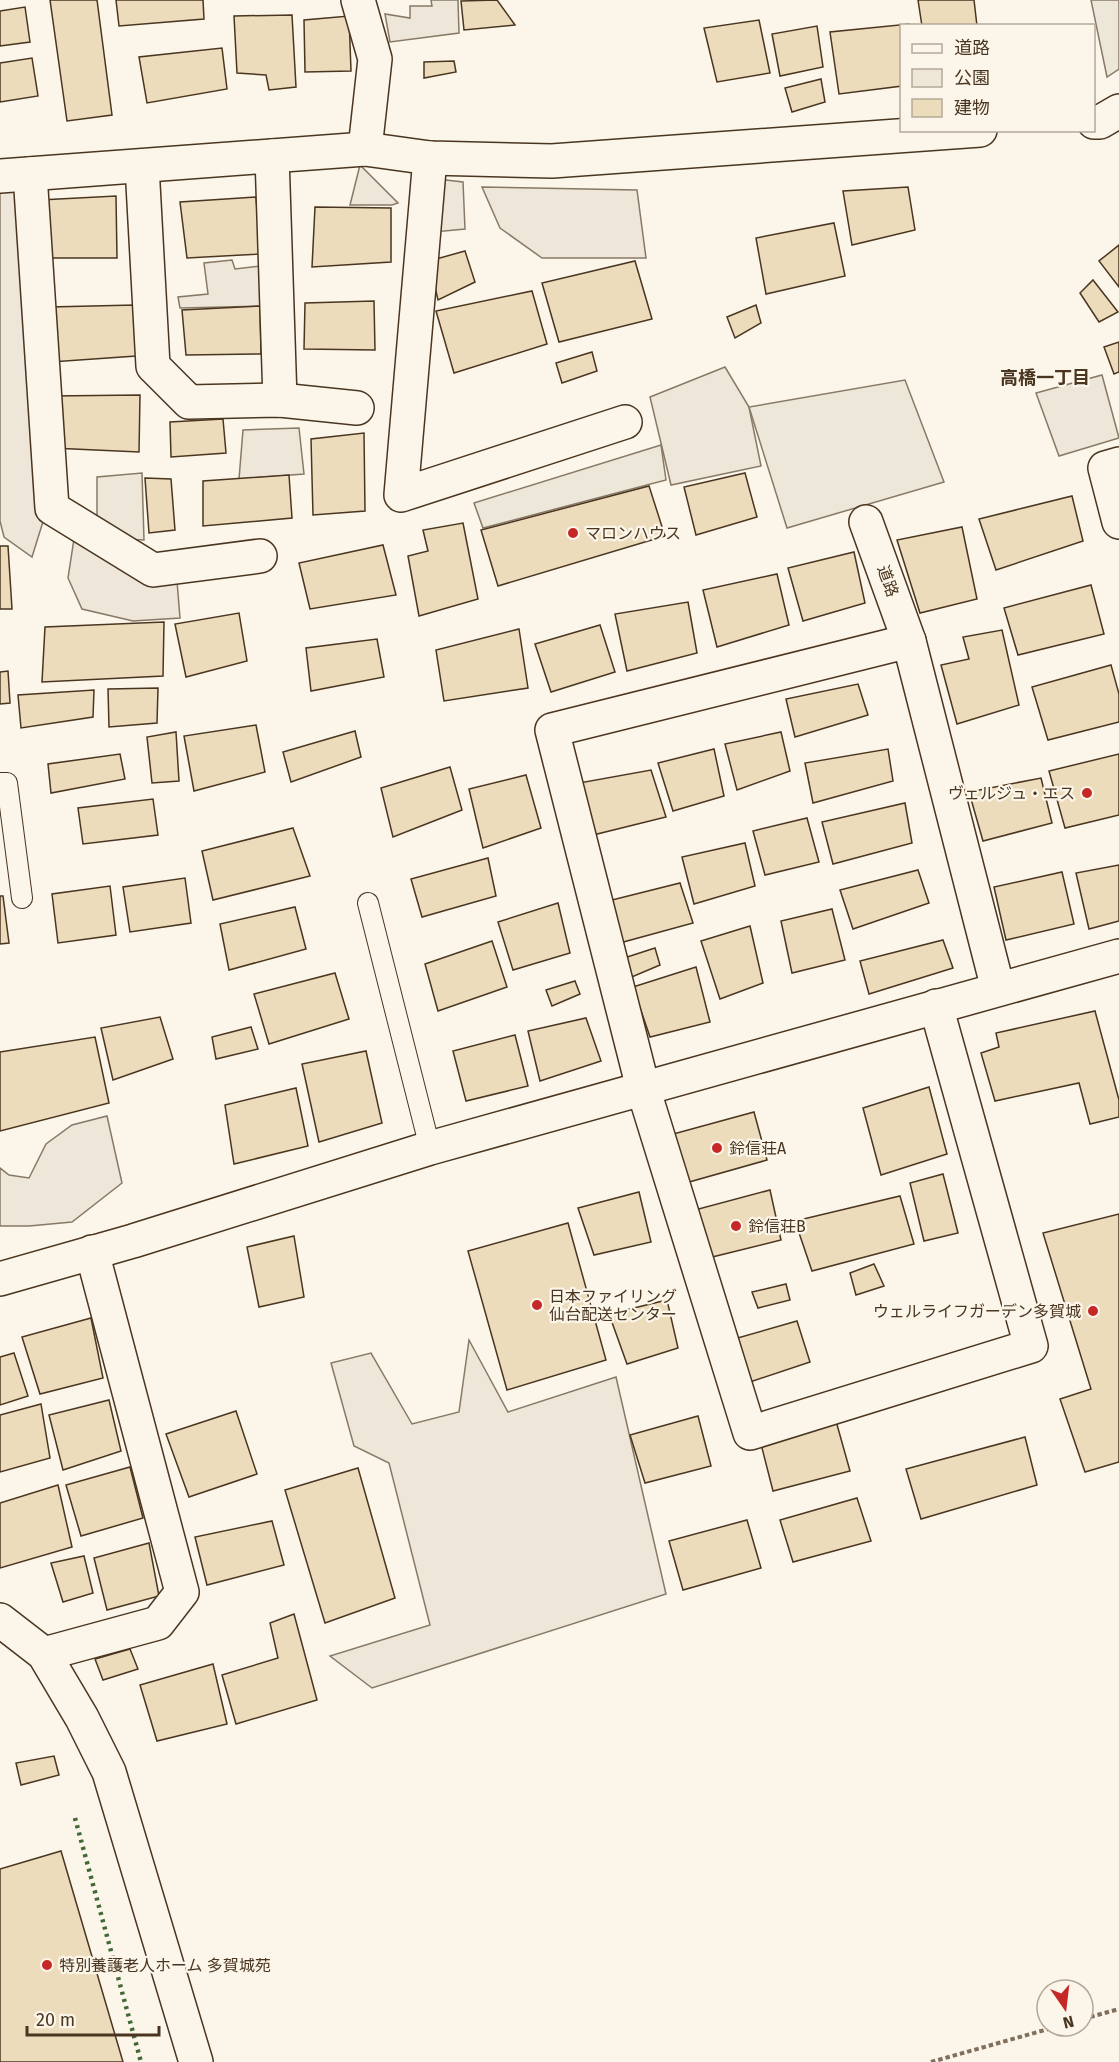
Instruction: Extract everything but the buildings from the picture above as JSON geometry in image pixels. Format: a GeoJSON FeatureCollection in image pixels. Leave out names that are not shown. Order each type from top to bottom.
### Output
{"type":"FeatureCollection","features":[{"type":"Feature","properties":{"kind":"street"},"geometry":{"type":"LineString","coordinates":[[358,0],[375,58],[365,149]]}},
{"type":"Feature","properties":{"kind":"street"},"geometry":{"type":"LineString","coordinates":[[1095,123],[1119,111]]}},
{"type":"Feature","properties":{"kind":"street"},"geometry":{"type":"LineString","coordinates":[[260,556],[153,570],[52,508],[15,175],[365,149],[430,158],[552,161],[952,132]]}},
{"type":"Feature","properties":{"kind":"street"},"geometry":{"type":"LineString","coordinates":[[272,156],[280,400]]}},
{"type":"Feature","properties":{"kind":"street"},"geometry":{"type":"LineString","coordinates":[[430,158],[401,495],[625,422]]}},
{"type":"Feature","properties":{"kind":"street"},"geometry":{"type":"LineString","coordinates":[[142,166],[153,366],[189,402],[280,400],[357,408]]}},
{"type":"Feature","properties":{"kind":"street"},"geometry":{"type":"LineString","coordinates":[[1119,464],[1105,468],[1119,522]]}},
{"type":"Feature","properties":{"kind":"street","name":"道路"},"geometry":{"type":"LineString","coordinates":[[866,522],[909,641],[998,989]]}},
{"type":"Feature","properties":{"kind":"street"},"geometry":{"type":"LineString","coordinates":[[909,641],[552,730],[643,1088],[750,1432],[1031,1346],[936,1006]]}},
{"type":"Feature","properties":{"kind":"street"},"geometry":{"type":"LineString","coordinates":[[0,1280],[430,1148],[1119,956]]}},
{"type":"Feature","properties":{"kind":"street"},"geometry":{"type":"LineString","coordinates":[[44,1654],[158,1623],[182,1592],[92,1252]]}},
{"type":"Feature","properties":{"kind":"street"},"geometry":{"type":"LineString","coordinates":[[0,1620],[44,1654],[82,1718],[109,1772],[196,2062]]}},
{"type":"Feature","properties":{"kind":"lane"},"geometry":{"type":"LineString","coordinates":[[0,783],[7,783],[22,898]]}},
{"type":"Feature","properties":{"kind":"lane"},"geometry":{"type":"LineString","coordinates":[[368,903],[430,1148]]}},
{"type":"Feature","properties":{"kind":"path"},"geometry":{"type":"LineString","coordinates":[[1095,2016],[1119,2009]]}},
{"type":"Feature","properties":{"kind":"path"},"geometry":{"type":"LineString","coordinates":[[931,2062],[1035,2033]]}},
{"type":"Feature","properties":{"kind":"green space"},"geometry":{"type":"Polygon","coordinates":[[[431,0],[458,0],[459,33],[390,42],[385,14],[410,18],[410,6],[432,6],[431,0]]]}},
{"type":"Feature","properties":{"kind":"green space"},"geometry":{"type":"Polygon","coordinates":[[[360,165],[398,203],[350,205],[360,165]]]}},
{"type":"Feature","properties":{"kind":"green space"},"geometry":{"type":"Polygon","coordinates":[[[437,179],[463,182],[465,229],[434,232],[437,179]]]}},
{"type":"Feature","properties":{"kind":"green space"},"geometry":{"type":"Polygon","coordinates":[[[21,184],[46,512],[32,557],[4,537],[0,521],[0,186],[21,184]]]}},
{"type":"Feature","properties":{"kind":"green space"},"geometry":{"type":"Polygon","coordinates":[[[482,187],[637,190],[646,258],[542,258],[500,228],[482,187]]]}},
{"type":"Feature","properties":{"kind":"green space"},"geometry":{"type":"Polygon","coordinates":[[[232,260],[235,269],[270,265],[268,306],[180,308],[178,297],[208,294],[204,263],[232,260]]]}},
{"type":"Feature","properties":{"kind":"green space"},"geometry":{"type":"Polygon","coordinates":[[[725,367],[749,407],[761,466],[671,485],[650,397],[725,367]]]}},
{"type":"Feature","properties":{"kind":"green space"},"geometry":{"type":"Polygon","coordinates":[[[1102,375],[1119,438],[1059,456],[1036,393],[1102,375]]]}},
{"type":"Feature","properties":{"kind":"green space"},"geometry":{"type":"Polygon","coordinates":[[[299,428],[304,474],[239,479],[243,430],[299,428]]]}},
{"type":"Feature","properties":{"kind":"green space"},"geometry":{"type":"Polygon","coordinates":[[[142,473],[144,540],[122,539],[97,522],[97,477],[142,473]]]}},
{"type":"Feature","properties":{"kind":"green space"},"geometry":{"type":"Polygon","coordinates":[[[74,539],[146,585],[177,581],[180,618],[133,621],[82,609],[68,578],[74,539]]]}},
{"type":"Feature","properties":{"kind":"green space"},"geometry":{"type":"Polygon","coordinates":[[[107,1116],[122,1183],[72,1222],[0,1226],[0,1168],[9,1175],[29,1178],[46,1144],[72,1125],[107,1116]]]}},
{"type":"Feature","properties":{"kind":"green space"},"geometry":{"type":"Polygon","coordinates":[[[469,1340],[508,1412],[616,1377],[666,1594],[372,1688],[330,1656],[430,1625],[389,1463],[354,1446],[331,1363],[371,1353],[412,1424],[459,1412],[469,1340]]]}},
{"type":"Feature","properties":{"kind":"shaded area"},"geometry":{"type":"Polygon","coordinates":[[[1091,0],[1119,0],[1119,69],[1107,77],[1091,0]]]}},
{"type":"Feature","properties":{"kind":"shaded area"},"geometry":{"type":"Polygon","coordinates":[[[905,380],[944,482],[787,528],[749,407],[905,380]]]}},
{"type":"Feature","properties":{"kind":"shaded area"},"geometry":{"type":"Polygon","coordinates":[[[661,445],[666,480],[483,528],[474,503],[661,445]]]}},
{"type":"Feature","properties":{"kind":"hedge"},"geometry":{"type":"LineString","coordinates":[[75,1818],[141,2062]]}},
{"type":"Feature","properties":{"kind":"place","name":"マロンハウス"},"geometry":{"type":"Point","coordinates":[573,533]}},
{"type":"Feature","properties":{"kind":"place","name":"ヴェルジュ・エス"},"geometry":{"type":"Point","coordinates":[1087,793]}},
{"type":"Feature","properties":{"kind":"place","name":"鈴信荘A"},"geometry":{"type":"Point","coordinates":[717,1148]}},
{"type":"Feature","properties":{"kind":"place","name":"鈴信荘B"},"geometry":{"type":"Point","coordinates":[736,1226]}},
{"type":"Feature","properties":{"kind":"place","name":"日本ファイリング 仙台配送センター"},"geometry":{"type":"Point","coordinates":[537,1305]}},
{"type":"Feature","properties":{"kind":"place","name":"ウェルライフガーデン多賀城"},"geometry":{"type":"Point","coordinates":[1093,1311]}},
{"type":"Feature","properties":{"kind":"place","name":"特別養護老人ホーム 多賀城苑"},"geometry":{"type":"Point","coordinates":[47,1965]}},
{"type":"Feature","properties":{"kind":"district","name":"高橋一丁目"},"geometry":{"type":"Point","coordinates":[1045,378]}}]}
